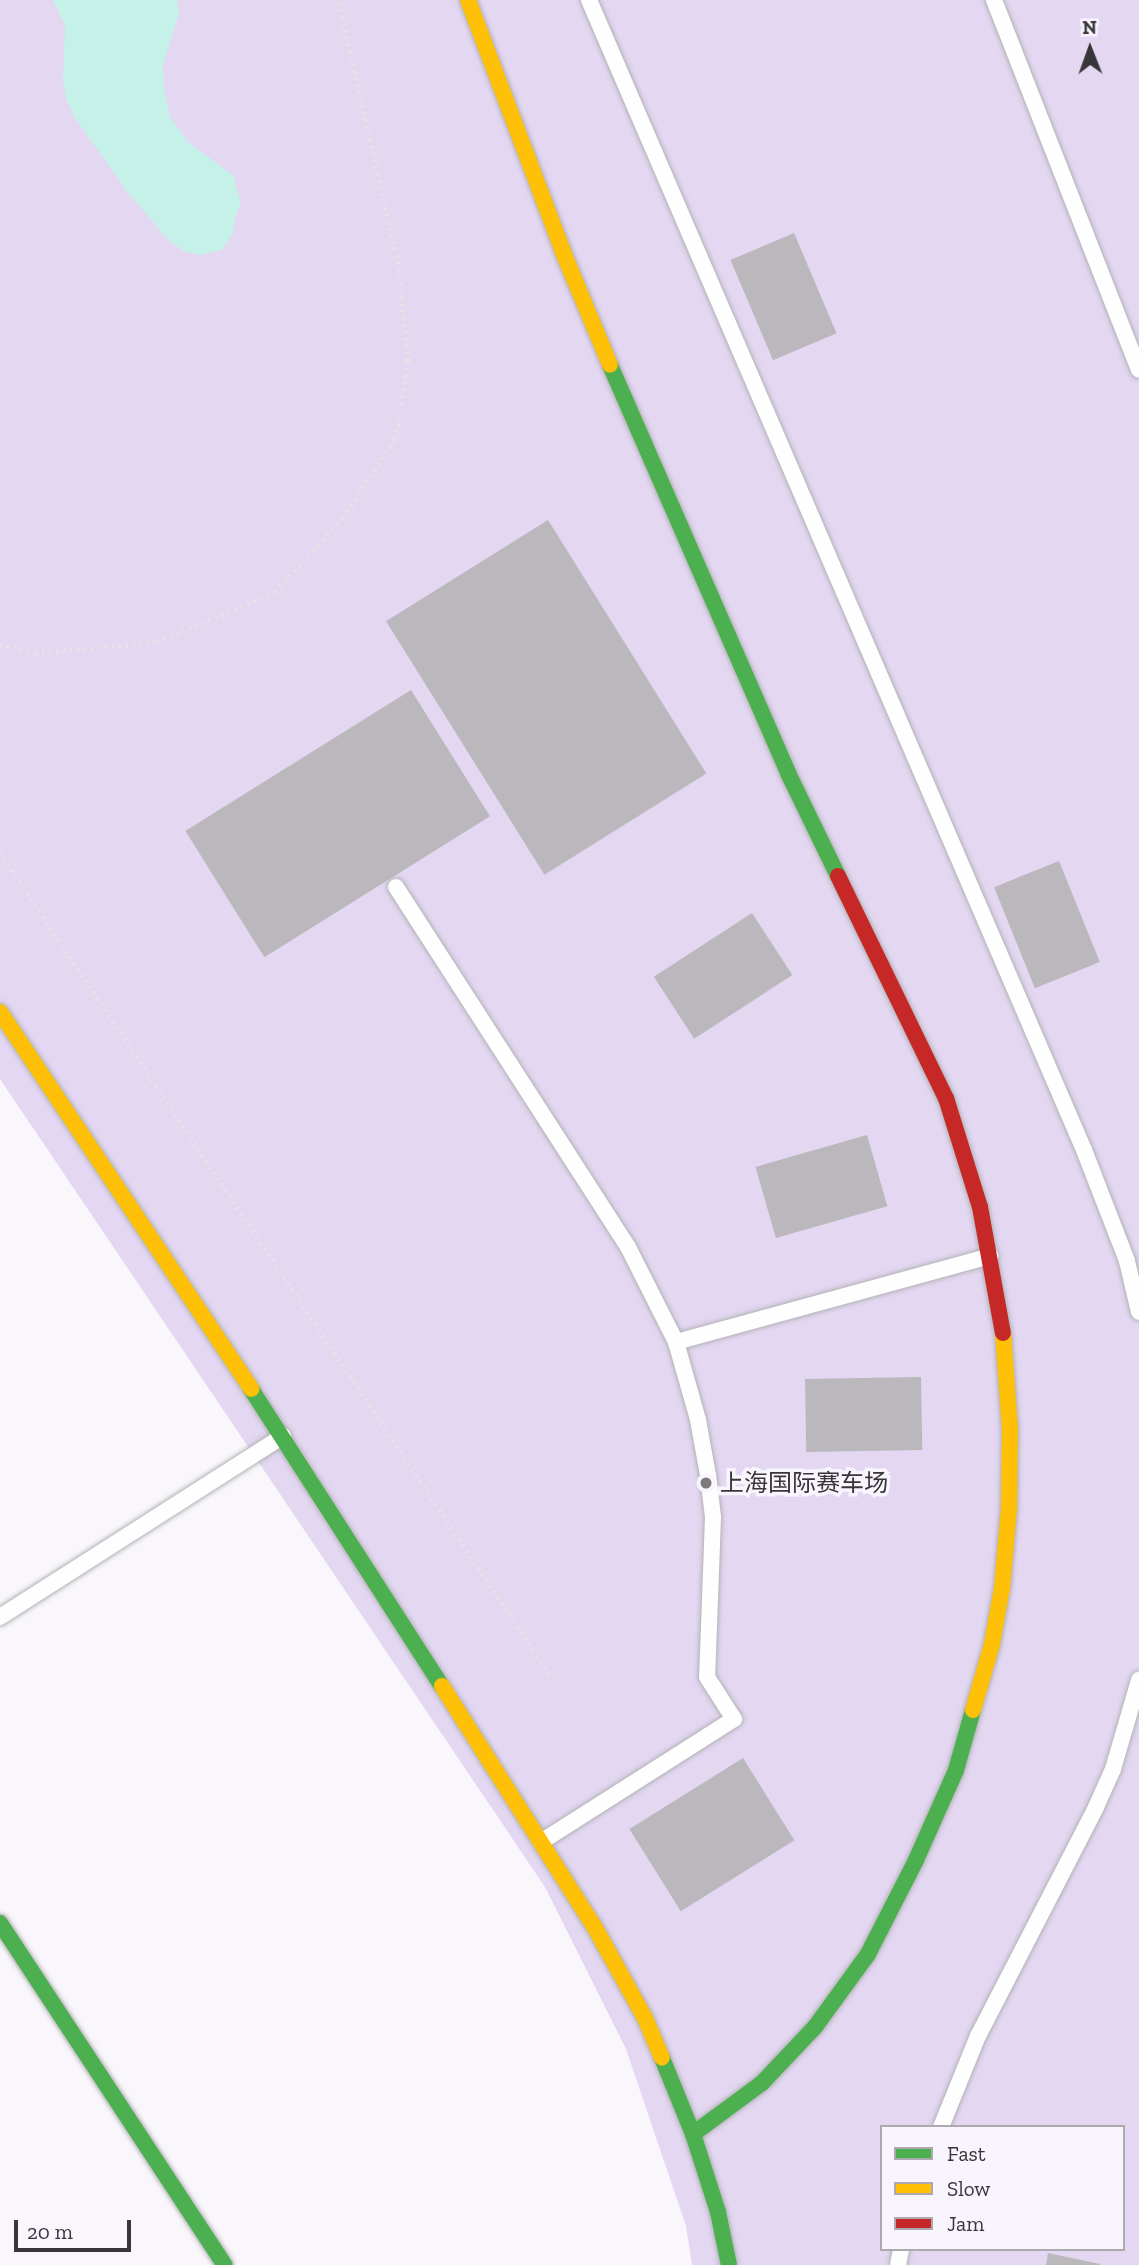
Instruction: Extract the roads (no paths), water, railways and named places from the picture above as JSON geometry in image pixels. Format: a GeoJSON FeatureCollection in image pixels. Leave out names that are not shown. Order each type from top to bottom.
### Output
{"type":"FeatureCollection","features":[{"type":"Feature","properties":{"kind":"street"},"geometry":{"type":"LineString","coordinates":[[468,0],[484,49],[563,252],[674,516],[788,773],[946,1098],[980,1207],[1006,1364],[1010,1430],[1009,1508],[1002,1588],[992,1644],[956,1770],[868,1955],[815,2027],[762,2083],[694,2134]]}},
{"type":"Feature","properties":{"kind":"street"},"geometry":{"type":"LineString","coordinates":[[0,1012],[283,1436],[594,1926],[645,2018],[694,2134],[718,2213],[729,2265]]}},
{"type":"Feature","properties":{"kind":"street"},"geometry":{"type":"LineString","coordinates":[[0,1923],[225,2265]]}},
{"type":"Feature","properties":{"kind":"lane"},"geometry":{"type":"LineString","coordinates":[[589,0],[1084,1150],[1126,1261],[1139,1312]]}},
{"type":"Feature","properties":{"kind":"lane"},"geometry":{"type":"LineString","coordinates":[[994,0],[1139,370]]}},
{"type":"Feature","properties":{"kind":"lane"},"geometry":{"type":"LineString","coordinates":[[396,887],[628,1247],[676,1342],[698,1420],[713,1517],[707,1677],[734,1719],[539,1843]]}},
{"type":"Feature","properties":{"kind":"lane"},"geometry":{"type":"LineString","coordinates":[[676,1342],[990,1256]]}},
{"type":"Feature","properties":{"kind":"lane"},"geometry":{"type":"LineString","coordinates":[[0,1617],[283,1436]]}},
{"type":"Feature","properties":{"kind":"lane"},"geometry":{"type":"LineString","coordinates":[[942,2125],[978,2036],[1113,1769],[1139,1680]]}},
{"type":"Feature","properties":{"kind":"place","name":"上海国际赛车场"},"geometry":{"type":"Point","coordinates":[706,1483]}}]}
